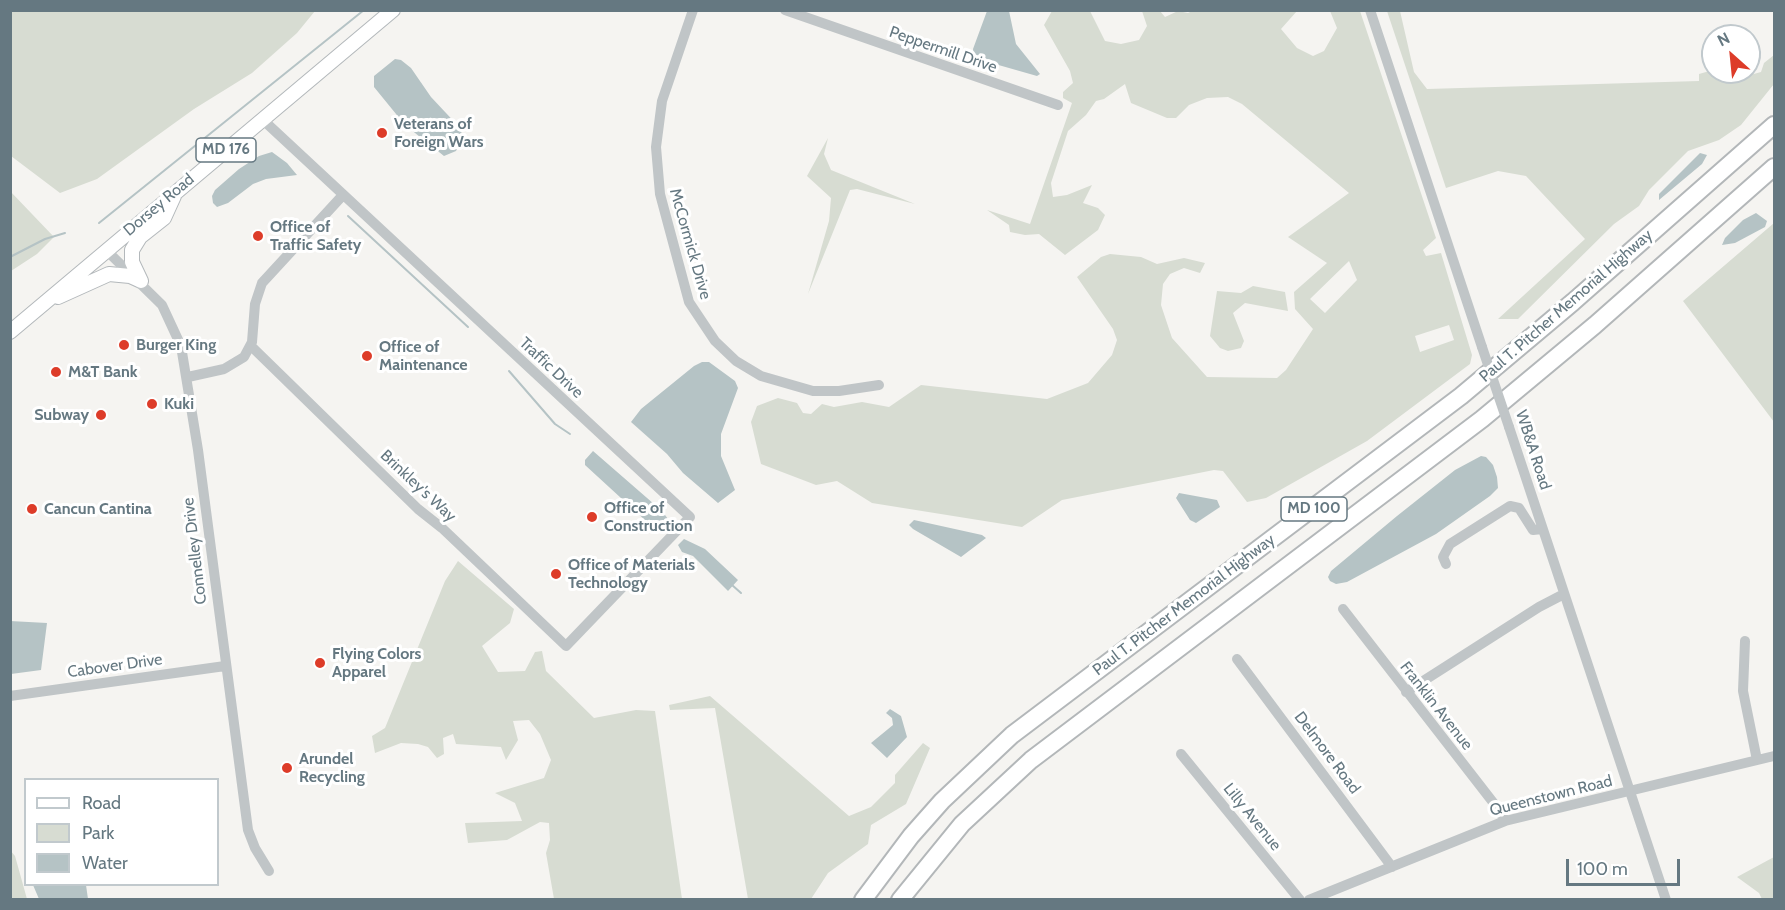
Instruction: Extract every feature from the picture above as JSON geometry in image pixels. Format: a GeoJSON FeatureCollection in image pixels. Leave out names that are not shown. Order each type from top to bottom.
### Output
{"type":"FeatureCollection","features":[{"type":"Feature","properties":{"kind":"highway","name":"Paul T. Pitcher Memorial Highway"},"geometry":{"type":"LineString","coordinates":[[862,900],[911,836],[942,801],[1012,735],[1461,396],[1549,323],[1774,124]]}},
{"type":"Feature","properties":{"kind":"highway","name":"Paul T. Pitcher Memorial Highway"},"geometry":{"type":"LineString","coordinates":[[900,900],[962,824],[1031,760],[1482,419],[1595,325],[1774,167]]}},
{"type":"Feature","properties":{"kind":"main road","name":"Dorsey Road"},"geometry":{"type":"LineString","coordinates":[[10,332],[393,10]]}},
{"type":"Feature","properties":{"kind":"main road"},"geometry":{"type":"LineString","coordinates":[[141,281],[132,262],[132,250],[140,237],[164,218],[176,191]]}},
{"type":"Feature","properties":{"kind":"main road"},"geometry":{"type":"LineString","coordinates":[[37,308],[100,276],[121,274],[141,281]]}},
{"type":"Feature","properties":{"kind":"street","name":"McCormick Drive"},"geometry":{"type":"LineString","coordinates":[[693,10],[662,101],[656,147],[660,194],[689,302],[715,341],[736,362],[761,376],[813,391],[839,391],[879,385]]}},
{"type":"Feature","properties":{"kind":"street","name":"Peppermill Drive"},"geometry":{"type":"LineString","coordinates":[[785,10],[1058,105]]}},
{"type":"Feature","properties":{"kind":"street","name":"WB&A Road"},"geometry":{"type":"LineString","coordinates":[[1370,10],[1666,900]]}},
{"type":"Feature","properties":{"kind":"street","name":"Traffic Drive"},"geometry":{"type":"LineString","coordinates":[[262,119],[690,517],[566,646]]}},
{"type":"Feature","properties":{"kind":"street"},"geometry":{"type":"LineString","coordinates":[[188,377],[231,366],[244,357],[251,346],[255,304],[262,283],[343,195]]}},
{"type":"Feature","properties":{"kind":"street","name":"Connelley Drive"},"geometry":{"type":"LineString","coordinates":[[106,250],[141,281],[169,316],[180,341],[188,377],[248,830],[255,848],[269,871]]}},
{"type":"Feature","properties":{"kind":"street","name":"Brinkley's Way"},"geometry":{"type":"LineString","coordinates":[[251,346],[418,508],[566,646]]}},
{"type":"Feature","properties":{"kind":"street"},"geometry":{"type":"LineString","coordinates":[[1446,564],[1443,556],[1450,544],[1510,506],[1519,508],[1533,530],[1542,529]]}},
{"type":"Feature","properties":{"kind":"street"},"geometry":{"type":"LineString","coordinates":[[1406,692],[1539,607],[1564,594]]}},
{"type":"Feature","properties":{"kind":"street","name":"Franklin Avenue"},"geometry":{"type":"LineString","coordinates":[[1343,609],[1499,810],[1505,821]]}},
{"type":"Feature","properties":{"kind":"street"},"geometry":{"type":"LineString","coordinates":[[1745,641],[1743,691],[1757,760]]}},
{"type":"Feature","properties":{"kind":"street","name":"Delmore Road"},"geometry":{"type":"LineString","coordinates":[[1237,659],[1392,867]]}},
{"type":"Feature","properties":{"kind":"street","name":"Cabover Drive"},"geometry":{"type":"LineString","coordinates":[[10,696],[225,666]]}},
{"type":"Feature","properties":{"kind":"street","name":"Lilly Avenue"},"geometry":{"type":"LineString","coordinates":[[1181,754],[1300,900]]}},
{"type":"Feature","properties":{"kind":"street","name":"Queenstown Road"},"geometry":{"type":"LineString","coordinates":[[1309,900],[1336,895],[1392,867],[1505,821],[1774,756]]}},
{"type":"Feature","properties":{"kind":"green space"},"geometry":{"type":"Polygon","coordinates":[[[11,10],[315,11],[297,33],[252,73],[194,109],[97,179],[60,193],[11,156],[11,10]]]}},
{"type":"Feature","properties":{"kind":"green space"},"geometry":{"type":"Polygon","coordinates":[[[1194,10],[1297,11],[1281,29],[1297,48],[1313,56],[1324,51],[1337,28],[1330,11],[1360,11],[1436,238],[1423,250],[1426,256],[1441,253],[1472,355],[1470,364],[1367,441],[1266,498],[1247,502],[1223,471],[1214,470],[1062,500],[1022,527],[872,503],[837,481],[816,485],[761,464],[751,422],[757,406],[778,398],[797,403],[803,413],[811,414],[822,404],[834,407],[862,402],[889,407],[921,385],[1047,399],[1088,383],[1112,355],[1117,340],[1113,329],[1077,277],[1101,257],[1110,254],[1141,257],[1157,264],[1184,258],[1205,263],[1200,273],[1184,268],[1170,274],[1163,284],[1161,305],[1172,338],[1207,377],[1277,378],[1286,370],[1313,329],[1295,309],[1294,292],[1327,263],[1288,237],[1349,193],[1242,104],[1228,97],[1207,98],[1189,105],[1176,118],[1167,118],[1131,103],[1125,84],[1104,99],[1096,101],[1086,115],[1068,131],[1051,183],[1053,197],[1067,195],[1092,185],[1083,203],[1098,208],[1105,215],[1098,230],[1065,255],[1039,234],[1025,235],[1010,232],[1009,225],[987,210],[1030,224],[1072,103],[1063,98],[1063,92],[1073,83],[1070,71],[1044,25],[1052,11],[1090,11],[1105,41],[1121,44],[1139,40],[1147,26],[1142,11],[1160,11],[1165,17],[1178,11],[1188,13],[1194,10]],[[1349,261],[1310,299],[1325,313],[1357,280],[1349,261]],[[1449,325],[1415,336],[1420,352],[1454,340],[1449,325]]]}},
{"type":"Feature","properties":{"kind":"green space"},"geometry":{"type":"Polygon","coordinates":[[[1387,11],[1400,11],[1414,72],[1427,89],[1699,81],[1701,73],[1701,84],[1761,84],[1764,63],[1774,55],[1774,84],[1741,125],[1719,140],[1688,151],[1649,190],[1639,206],[1614,224],[1518,319],[1498,319],[1585,239],[1526,176],[1498,171],[1446,188],[1387,11]]]}},
{"type":"Feature","properties":{"kind":"green space"},"geometry":{"type":"Polygon","coordinates":[[[828,138],[824,154],[831,170],[915,204],[857,189],[850,190],[808,294],[829,221],[831,198],[807,176],[828,138]]]}},
{"type":"Feature","properties":{"kind":"green space"},"geometry":{"type":"Polygon","coordinates":[[[10,191],[54,237],[37,254],[11,271],[10,191]]]}},
{"type":"Feature","properties":{"kind":"green space"},"geometry":{"type":"Polygon","coordinates":[[[1774,223],[1774,422],[1683,301],[1774,223]]]}},
{"type":"Feature","properties":{"kind":"green space"},"geometry":{"type":"Polygon","coordinates":[[[1253,286],[1285,292],[1288,311],[1245,303],[1233,313],[1244,341],[1241,348],[1228,351],[1220,348],[1210,336],[1217,291],[1241,293],[1253,286]]]}},
{"type":"Feature","properties":{"kind":"green space"},"geometry":{"type":"Polygon","coordinates":[[[458,561],[514,609],[510,623],[482,646],[498,672],[525,671],[535,652],[542,651],[546,671],[594,718],[636,710],[655,711],[682,899],[554,899],[546,853],[550,840],[549,823],[540,822],[507,840],[468,843],[465,823],[522,821],[515,803],[495,793],[544,778],[551,760],[540,734],[529,720],[513,721],[518,740],[506,760],[501,747],[456,744],[453,734],[443,738],[444,754],[437,758],[428,747],[418,744],[401,743],[375,753],[372,736],[385,728],[445,581],[458,561]]]}},
{"type":"Feature","properties":{"kind":"green space"},"geometry":{"type":"Polygon","coordinates":[[[710,696],[849,816],[871,807],[895,783],[895,775],[923,743],[930,748],[906,804],[871,825],[868,844],[828,873],[811,899],[748,899],[715,708],[670,710],[669,705],[710,696]]]}},
{"type":"Feature","properties":{"kind":"green space"},"geometry":{"type":"Polygon","coordinates":[[[10,850],[15,856],[27,899],[11,899],[10,850]]]}},
{"type":"Feature","properties":{"kind":"green space"},"geometry":{"type":"Polygon","coordinates":[[[1774,857],[1774,899],[1762,899],[1759,893],[1737,877],[1774,857]]]}},
{"type":"Feature","properties":{"kind":"water"},"geometry":{"type":"Polygon","coordinates":[[[987,11],[1009,11],[1016,44],[1040,74],[1037,76],[974,58],[973,49],[987,11]]]}},
{"type":"Feature","properties":{"kind":"water"},"geometry":{"type":"Polygon","coordinates":[[[395,59],[401,60],[411,68],[431,97],[461,129],[462,138],[456,151],[444,156],[405,125],[374,87],[374,76],[395,59]]]}},
{"type":"Feature","properties":{"kind":"water"},"geometry":{"type":"Polygon","coordinates":[[[272,152],[287,163],[297,175],[266,179],[253,184],[228,203],[217,207],[213,203],[212,196],[215,190],[239,169],[259,156],[272,152]]]}},
{"type":"Feature","properties":{"kind":"water"},"geometry":{"type":"Polygon","coordinates":[[[1700,153],[1707,155],[1702,164],[1659,200],[1659,194],[1700,153]]]}},
{"type":"Feature","properties":{"kind":"water"},"geometry":{"type":"Polygon","coordinates":[[[1756,213],[1767,221],[1765,227],[1735,243],[1722,245],[1725,238],[1743,220],[1756,213]]]}},
{"type":"Feature","properties":{"kind":"water"},"geometry":{"type":"Polygon","coordinates":[[[702,362],[709,362],[735,381],[738,388],[721,434],[721,456],[735,490],[718,503],[683,473],[667,454],[631,422],[641,409],[702,362]]]}},
{"type":"Feature","properties":{"kind":"water"},"geometry":{"type":"Polygon","coordinates":[[[593,451],[662,511],[668,519],[664,527],[658,532],[585,465],[585,460],[593,451]]]}},
{"type":"Feature","properties":{"kind":"water"},"geometry":{"type":"Polygon","coordinates":[[[1481,456],[1486,457],[1493,465],[1497,477],[1498,488],[1490,496],[1436,534],[1347,582],[1336,584],[1330,581],[1328,577],[1331,571],[1397,516],[1455,470],[1481,456]]]}},
{"type":"Feature","properties":{"kind":"water"},"geometry":{"type":"Polygon","coordinates":[[[1179,493],[1217,500],[1220,507],[1196,523],[1190,520],[1176,498],[1179,493]]]}},
{"type":"Feature","properties":{"kind":"water"},"geometry":{"type":"Polygon","coordinates":[[[914,520],[982,535],[986,538],[961,557],[913,529],[909,525],[914,520]]]}},
{"type":"Feature","properties":{"kind":"water"},"geometry":{"type":"Polygon","coordinates":[[[684,539],[705,549],[738,580],[728,591],[693,556],[682,552],[678,545],[684,539]]]}},
{"type":"Feature","properties":{"kind":"water"},"geometry":{"type":"Polygon","coordinates":[[[10,621],[47,623],[41,670],[11,674],[10,621]]]}},
{"type":"Feature","properties":{"kind":"water"},"geometry":{"type":"Polygon","coordinates":[[[890,709],[901,716],[907,737],[887,758],[871,743],[893,725],[892,718],[886,713],[890,709]]]}},
{"type":"Feature","properties":{"kind":"water"},"geometry":{"type":"Polygon","coordinates":[[[33,886],[86,886],[88,899],[39,899],[33,886]]]}},
{"type":"Feature","properties":{"kind":"waterway"},"geometry":{"type":"LineString","coordinates":[[99,223],[364,10]]}},
{"type":"Feature","properties":{"kind":"waterway"},"geometry":{"type":"LineString","coordinates":[[348,216],[468,327]]}},
{"type":"Feature","properties":{"kind":"waterway"},"geometry":{"type":"LineString","coordinates":[[10,257],[45,239],[65,233]]}},
{"type":"Feature","properties":{"kind":"waterway"},"geometry":{"type":"LineString","coordinates":[[509,371],[555,424],[570,434]]}},
{"type":"Feature","properties":{"kind":"waterway"},"geometry":{"type":"LineString","coordinates":[[732,585],[741,593]]}},
{"type":"Feature","properties":{"kind":"place","name":"Veterans of Foreign Wars"},"geometry":{"type":"Point","coordinates":[382,133]}},
{"type":"Feature","properties":{"kind":"place","name":"Office of Traffic Safety"},"geometry":{"type":"Point","coordinates":[258,236]}},
{"type":"Feature","properties":{"kind":"place","name":"Burger King"},"geometry":{"type":"Point","coordinates":[124,345]}},
{"type":"Feature","properties":{"kind":"place","name":"Office of Maintenance"},"geometry":{"type":"Point","coordinates":[367,356]}},
{"type":"Feature","properties":{"kind":"place","name":"M&T Bank"},"geometry":{"type":"Point","coordinates":[56,372]}},
{"type":"Feature","properties":{"kind":"place","name":"Kuki"},"geometry":{"type":"Point","coordinates":[152,404]}},
{"type":"Feature","properties":{"kind":"place","name":"Subway"},"geometry":{"type":"Point","coordinates":[101,415]}},
{"type":"Feature","properties":{"kind":"place","name":"Cancun Cantina"},"geometry":{"type":"Point","coordinates":[32,509]}},
{"type":"Feature","properties":{"kind":"place","name":"Office of Construction"},"geometry":{"type":"Point","coordinates":[592,517]}},
{"type":"Feature","properties":{"kind":"place","name":"Office of Materials Technology"},"geometry":{"type":"Point","coordinates":[556,574]}},
{"type":"Feature","properties":{"kind":"place","name":"Flying Colors Apparel"},"geometry":{"type":"Point","coordinates":[320,663]}},
{"type":"Feature","properties":{"kind":"place","name":"Arundel Recycling"},"geometry":{"type":"Point","coordinates":[287,768]}}]}
